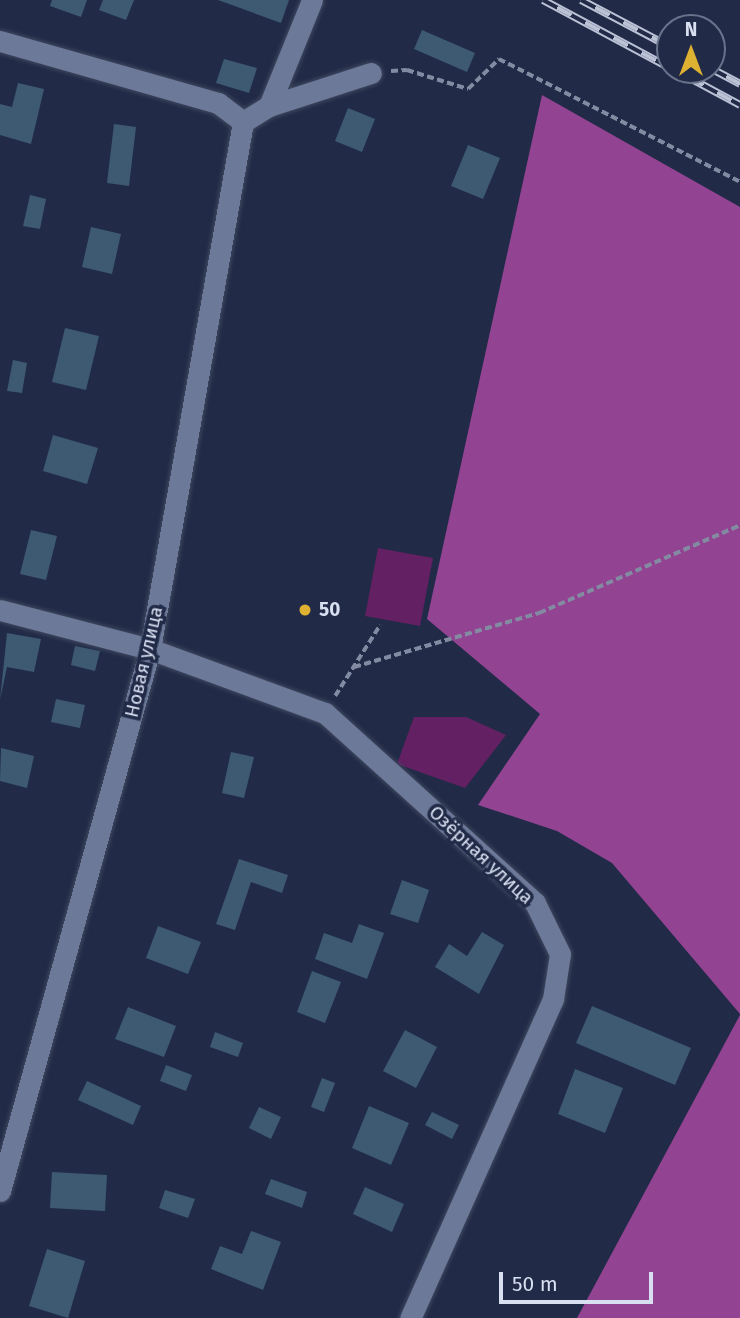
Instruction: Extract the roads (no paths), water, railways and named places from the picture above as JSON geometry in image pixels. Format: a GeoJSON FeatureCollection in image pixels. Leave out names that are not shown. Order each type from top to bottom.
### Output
{"type":"FeatureCollection","features":[{"type":"Feature","properties":{"kind":"street"},"geometry":{"type":"LineString","coordinates":[[269,106],[312,0]]}},
{"type":"Feature","properties":{"kind":"street"},"geometry":{"type":"LineString","coordinates":[[0,41],[218,103],[243,122],[269,106],[371,73]]}},
{"type":"Feature","properties":{"kind":"street","name":"Новая улица"},"geometry":{"type":"LineString","coordinates":[[0,1191],[150,649],[243,122]]}},
{"type":"Feature","properties":{"kind":"street","name":"Озёрная улица"},"geometry":{"type":"LineString","coordinates":[[0,610],[150,649],[325,713],[535,903],[561,954],[553,999],[410,1318]]}},
{"type":"Feature","properties":{"kind":"railway"},"geometry":{"type":"LineString","coordinates":[[543,0],[656,61]]}},
{"type":"Feature","properties":{"kind":"railway"},"geometry":{"type":"LineString","coordinates":[[581,0],[656,40]]}},
{"type":"Feature","properties":{"kind":"railway"},"geometry":{"type":"LineString","coordinates":[[726,76],[740,84]]}},
{"type":"Feature","properties":{"kind":"railway"},"geometry":{"type":"LineString","coordinates":[[701,84],[740,105]]}},
{"type":"Feature","properties":{"kind":"place","name":"50"},"geometry":{"type":"Point","coordinates":[305,610]}}]}
